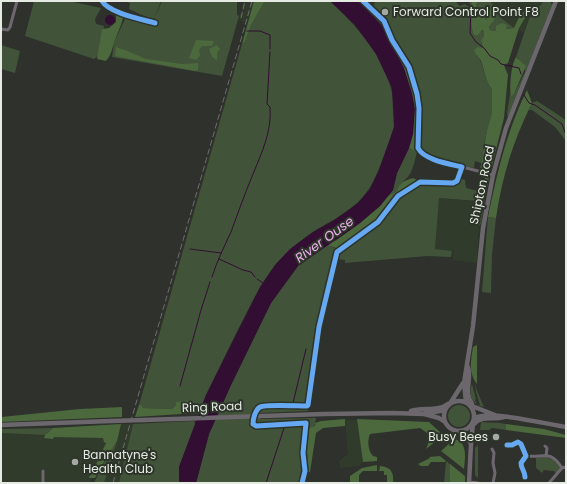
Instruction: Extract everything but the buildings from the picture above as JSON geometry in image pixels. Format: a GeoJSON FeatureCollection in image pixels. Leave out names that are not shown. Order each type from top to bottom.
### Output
{"type":"FeatureCollection","features":[{"type":"Feature","properties":{"kind":"highway","name":"Shipton Road"},"geometry":{"type":"LineString","coordinates":[[450,404],[464,383],[473,326],[483,228],[493,175],[506,128],[556,1]]}},
{"type":"Feature","properties":{"kind":"highway"},"geometry":{"type":"LineString","coordinates":[[467,366],[470,374],[468,395],[474,411],[473,422]]}},
{"type":"Feature","properties":{"kind":"highway","name":"Shipton Road"},"geometry":{"type":"LineString","coordinates":[[464,383],[471,405]]}},
{"type":"Feature","properties":{"kind":"highway"},"geometry":{"type":"LineString","coordinates":[[407,413],[417,409],[441,408],[454,399]]}},
{"type":"Feature","properties":{"kind":"highway"},"geometry":{"type":"LineString","coordinates":[[496,415],[456,401],[450,404],[445,410],[444,417],[446,424],[453,430],[461,431],[469,428],[480,415],[496,415],[566,427]]}},
{"type":"Feature","properties":{"kind":"highway","name":"Ring Road"},"geometry":{"type":"LineString","coordinates":[[424,414],[445,410]]}},
{"type":"Feature","properties":{"kind":"highway","name":"Ring Road"},"geometry":{"type":"LineString","coordinates":[[1,425],[263,415],[407,413],[424,414],[439,418],[446,424]]}},
{"type":"Feature","properties":{"kind":"highway"},"geometry":{"type":"LineString","coordinates":[[473,422],[484,418],[496,419],[506,417]]}},
{"type":"Feature","properties":{"kind":"main road"},"geometry":{"type":"LineString","coordinates":[[469,482],[470,444],[473,422]]}},
{"type":"Feature","properties":{"kind":"main road"},"geometry":{"type":"LineString","coordinates":[[461,431],[466,435],[470,444]]}},
{"type":"Feature","properties":{"kind":"street"},"geometry":{"type":"LineString","coordinates":[[8,34],[17,1]]}},
{"type":"Feature","properties":{"kind":"street"},"geometry":{"type":"LineString","coordinates":[[102,1],[105,6],[111,9],[155,23]]}},
{"type":"Feature","properties":{"kind":"street"},"geometry":{"type":"LineString","coordinates":[[1,29],[8,30]]}},
{"type":"Feature","properties":{"kind":"street"},"geometry":{"type":"LineString","coordinates":[[440,161],[493,175]]}},
{"type":"Feature","properties":{"kind":"street"},"geometry":{"type":"LineString","coordinates":[[507,445],[520,443],[526,456]]}},
{"type":"Feature","properties":{"kind":"street"},"geometry":{"type":"LineString","coordinates":[[546,446],[546,456]]}},
{"type":"Feature","properties":{"kind":"street"},"geometry":{"type":"LineString","coordinates":[[492,449],[495,453],[493,463],[495,473],[493,483]]}},
{"type":"Feature","properties":{"kind":"street"},"geometry":{"type":"LineString","coordinates":[[526,456],[546,456],[556,459],[562,468]]}},
{"type":"Feature","properties":{"kind":"street"},"geometry":{"type":"LineString","coordinates":[[525,477],[521,463],[526,456]]}},
{"type":"Feature","properties":{"kind":"street"},"geometry":{"type":"LineString","coordinates":[[549,483],[562,468],[566,467]]}},
{"type":"Feature","properties":{"kind":"street"},"geometry":{"type":"LineString","coordinates":[[43,483],[44,471]]}},
{"type":"Feature","properties":{"kind":"street"},"geometry":{"type":"LineString","coordinates":[[469,482],[478,483]]}},
{"type":"Feature","properties":{"kind":"shaded area"},"geometry":{"type":"Polygon","coordinates":[[[34,1],[69,1],[101,8],[95,19],[96,24],[104,26],[99,55],[94,59],[25,36],[34,1]]]}},
{"type":"Feature","properties":{"kind":"shaded area"},"geometry":{"type":"Polygon","coordinates":[[[124,1],[161,1],[155,17],[162,1],[237,1],[237,15],[239,16],[222,76],[112,57],[114,42],[126,17],[157,25],[153,20],[129,9],[130,3],[124,1]]]}},
{"type":"Feature","properties":{"kind":"shaded area"},"geometry":{"type":"Polygon","coordinates":[[[243,1],[254,1],[247,23],[239,20],[243,1]]]}},
{"type":"Feature","properties":{"kind":"shaded area"},"geometry":{"type":"Polygon","coordinates":[[[265,1],[330,1],[356,27],[377,56],[391,89],[394,107],[394,126],[390,142],[376,176],[363,197],[348,211],[298,243],[276,264],[268,275],[237,331],[206,395],[199,413],[182,414],[186,407],[176,405],[172,409],[143,408],[139,405],[242,44],[245,42],[251,25],[265,1]]]}},
{"type":"Feature","properties":{"kind":"shaded area"},"geometry":{"type":"Polygon","coordinates":[[[359,1],[365,1],[373,8],[375,1],[455,1],[460,6],[465,4],[471,8],[469,1],[472,1],[472,7],[474,10],[472,14],[481,32],[482,30],[484,31],[484,36],[481,42],[483,47],[476,54],[481,62],[487,81],[492,89],[493,114],[487,130],[481,163],[475,161],[474,168],[443,161],[427,155],[423,150],[421,143],[420,105],[410,66],[394,39],[387,22],[383,27],[359,1]]]}},
{"type":"Feature","properties":{"kind":"shaded area"},"geometry":{"type":"Polygon","coordinates":[[[477,1],[494,1],[491,2],[495,8],[491,8],[486,20],[482,12],[476,8],[477,1]]]}},
{"type":"Feature","properties":{"kind":"shaded area"},"geometry":{"type":"Polygon","coordinates":[[[544,1],[529,19],[524,33],[510,26],[499,17],[491,2],[544,1]]]}},
{"type":"Feature","properties":{"kind":"shaded area"},"geometry":{"type":"Polygon","coordinates":[[[544,1],[550,1],[552,5],[508,118],[507,114],[510,94],[511,97],[514,94],[525,72],[524,64],[521,63],[516,57],[529,19],[544,1]]]}},
{"type":"Feature","properties":{"kind":"shaded area"},"geometry":{"type":"Polygon","coordinates":[[[496,11],[501,18],[514,28],[494,31],[490,30],[489,27],[495,19],[496,11]]]}},
{"type":"Feature","properties":{"kind":"shaded area"},"geometry":{"type":"Polygon","coordinates":[[[1,45],[20,51],[15,73],[1,69],[1,45]]]}},
{"type":"Feature","properties":{"kind":"shaded area"},"geometry":{"type":"Polygon","coordinates":[[[537,101],[566,121],[566,141],[555,127],[532,110],[529,110],[532,103],[537,101]]]}},
{"type":"Feature","properties":{"kind":"shaded area"},"geometry":{"type":"Polygon","coordinates":[[[409,148],[417,152],[412,170],[397,191],[388,196],[393,190],[397,173],[409,148]]]}},
{"type":"Feature","properties":{"kind":"shaded area"},"geometry":{"type":"Polygon","coordinates":[[[459,178],[465,180],[466,188],[478,191],[477,201],[439,198],[435,249],[452,251],[451,257],[427,256],[345,263],[345,260],[337,259],[320,336],[308,411],[259,413],[260,419],[316,418],[307,448],[306,483],[196,483],[209,434],[231,385],[271,303],[298,266],[327,245],[337,249],[339,252],[379,222],[397,199],[423,183],[453,184],[459,178]]]}},
{"type":"Feature","properties":{"kind":"shaded area"},"geometry":{"type":"Polygon","coordinates":[[[484,195],[481,224],[479,226],[480,202],[484,195]]]}},
{"type":"Feature","properties":{"kind":"shaded area"},"geometry":{"type":"Polygon","coordinates":[[[439,198],[480,202],[477,263],[453,260],[453,251],[435,249],[439,198]]]}},
{"type":"Feature","properties":{"kind":"shaded area"},"geometry":{"type":"Polygon","coordinates":[[[488,217],[496,218],[492,255],[491,293],[482,292],[488,217]]]}},
{"type":"Feature","properties":{"kind":"shaded area"},"geometry":{"type":"Polygon","coordinates":[[[475,383],[484,407],[478,405],[480,405],[475,383]]]}},
{"type":"Feature","properties":{"kind":"shaded area"},"geometry":{"type":"Polygon","coordinates":[[[472,384],[475,400],[477,404],[473,401],[470,392],[472,384]]]}},
{"type":"Feature","properties":{"kind":"shaded area"},"geometry":{"type":"Polygon","coordinates":[[[459,405],[467,408],[470,416],[467,424],[459,427],[451,424],[448,416],[451,408],[459,405]]]}},
{"type":"Feature","properties":{"kind":"shaded area"},"geometry":{"type":"Polygon","coordinates":[[[345,420],[357,420],[363,462],[360,466],[340,468],[339,461],[348,454],[345,420]]]}},
{"type":"Feature","properties":{"kind":"shaded area"},"geometry":{"type":"Polygon","coordinates":[[[194,421],[195,424],[179,467],[179,483],[119,483],[133,424],[194,421]]]}},
{"type":"Feature","properties":{"kind":"shaded area"},"geometry":{"type":"Polygon","coordinates":[[[481,422],[506,424],[506,430],[492,428],[489,430],[480,430],[481,422]]]}},
{"type":"Feature","properties":{"kind":"shaded area"},"geometry":{"type":"Polygon","coordinates":[[[121,424],[133,424],[119,483],[104,483],[121,424]]]}},
{"type":"Feature","properties":{"kind":"shaded area"},"geometry":{"type":"Polygon","coordinates":[[[53,428],[45,435],[1,433],[1,429],[53,428]]]}},
{"type":"Feature","properties":{"kind":"shaded area"},"geometry":{"type":"Polygon","coordinates":[[[1,433],[104,438],[106,443],[90,483],[1,483],[1,433]]]}},
{"type":"Feature","properties":{"kind":"shaded area"},"geometry":{"type":"Polygon","coordinates":[[[117,441],[104,483],[94,483],[109,452],[117,441]]]}},
{"type":"Feature","properties":{"kind":"shaded area"},"geometry":{"type":"Polygon","coordinates":[[[478,445],[478,478],[475,475],[475,448],[478,445]]]}},
{"type":"Feature","properties":{"kind":"shaded area"},"geometry":{"type":"Polygon","coordinates":[[[545,457],[553,459],[561,468],[556,474],[554,471],[544,470],[542,473],[536,468],[536,458],[545,457]]]}},
{"type":"Feature","properties":{"kind":"shaded area"},"geometry":{"type":"Polygon","coordinates":[[[446,461],[450,464],[450,483],[444,483],[446,461]]]}},
{"type":"Feature","properties":{"kind":"green space"},"geometry":{"type":"Polygon","coordinates":[[[254,1],[265,1],[251,25],[245,42],[242,44],[254,1]]]}},
{"type":"Feature","properties":{"kind":"green space"},"geometry":{"type":"Polygon","coordinates":[[[472,1],[477,1],[476,8],[482,12],[486,20],[491,8],[497,9],[495,19],[489,27],[490,30],[494,31],[496,30],[496,26],[502,23],[507,25],[506,29],[514,28],[520,15],[528,10],[528,13],[519,28],[508,63],[504,65],[508,75],[504,118],[492,165],[488,171],[480,170],[487,130],[492,114],[492,89],[486,79],[481,61],[474,50],[478,47],[483,47],[481,41],[484,36],[484,31],[482,30],[478,35],[474,35],[471,22],[474,10],[472,7],[472,1]]]}},
{"type":"Feature","properties":{"kind":"green space"},"geometry":{"type":"Polygon","coordinates":[[[116,13],[123,18],[111,53],[106,61],[97,59],[102,29],[109,28],[116,22],[116,13]]]}},
{"type":"Feature","properties":{"kind":"green space"},"geometry":{"type":"Polygon","coordinates":[[[387,22],[394,39],[410,66],[419,93],[421,143],[423,150],[422,155],[409,148],[413,132],[414,116],[412,100],[404,71],[383,27],[387,22]]]}},
{"type":"Feature","properties":{"kind":"green space"},"geometry":{"type":"Polygon","coordinates":[[[196,40],[214,41],[212,46],[202,46],[199,50],[200,56],[196,60],[189,58],[196,40]]]}},
{"type":"Feature","properties":{"kind":"green space"},"geometry":{"type":"Polygon","coordinates":[[[217,45],[220,49],[217,53],[217,60],[212,57],[209,49],[217,45]]]}},
{"type":"Feature","properties":{"kind":"green space"},"geometry":{"type":"Polygon","coordinates":[[[116,47],[146,59],[182,64],[198,63],[198,70],[195,71],[115,56],[116,47]]]}},
{"type":"Feature","properties":{"kind":"green space"},"geometry":{"type":"Polygon","coordinates":[[[516,57],[526,66],[514,94],[511,97],[511,77],[516,57]]]}},
{"type":"Feature","properties":{"kind":"green space"},"geometry":{"type":"Polygon","coordinates":[[[527,90],[532,103],[519,131],[509,159],[501,188],[496,218],[488,217],[503,152],[527,90]]]}},
{"type":"Feature","properties":{"kind":"green space"},"geometry":{"type":"Polygon","coordinates":[[[486,175],[489,175],[488,182],[485,193],[480,202],[477,201],[477,193],[478,191],[481,192],[486,175]]]}},
{"type":"Feature","properties":{"kind":"green space"},"geometry":{"type":"Polygon","coordinates":[[[413,178],[419,181],[398,195],[377,221],[339,249],[327,245],[360,223],[380,206],[388,196],[397,191],[403,182],[413,178]]]}},
{"type":"Feature","properties":{"kind":"green space"},"geometry":{"type":"Polygon","coordinates":[[[477,345],[477,384],[472,375],[471,366],[473,347],[477,345]]]}},
{"type":"Feature","properties":{"kind":"green space"},"geometry":{"type":"Polygon","coordinates":[[[188,401],[182,414],[135,417],[139,405],[143,408],[172,409],[176,405],[176,402],[188,401]]]}},
{"type":"Feature","properties":{"kind":"green space"},"geometry":{"type":"Polygon","coordinates":[[[122,407],[122,417],[1,422],[1,417],[80,409],[122,407]]]}},
{"type":"Feature","properties":{"kind":"green space"},"geometry":{"type":"Polygon","coordinates":[[[345,419],[345,426],[323,428],[316,433],[310,472],[308,472],[307,450],[309,428],[315,426],[315,423],[321,421],[345,419]]]}},
{"type":"Feature","properties":{"kind":"green space"},"geometry":{"type":"Polygon","coordinates":[[[357,419],[429,422],[441,433],[435,442],[426,449],[428,444],[427,433],[420,428],[370,434],[368,446],[371,454],[377,457],[377,461],[363,462],[357,419]]]}},
{"type":"Feature","properties":{"kind":"green space"},"geometry":{"type":"Polygon","coordinates":[[[121,424],[117,441],[95,478],[89,478],[106,443],[104,442],[103,438],[44,438],[45,435],[53,428],[121,424]]]}},
{"type":"Feature","properties":{"kind":"green space"},"geometry":{"type":"Polygon","coordinates":[[[506,424],[544,429],[566,435],[566,438],[506,430],[506,424]]]}},
{"type":"Feature","properties":{"kind":"green space"},"geometry":{"type":"Polygon","coordinates":[[[455,439],[464,447],[464,469],[441,451],[455,439]]]}},
{"type":"Feature","properties":{"kind":"green space"},"geometry":{"type":"Polygon","coordinates":[[[440,456],[446,461],[445,462],[431,462],[428,466],[421,466],[418,464],[430,458],[429,457],[440,456]]]}},
{"type":"Feature","properties":{"kind":"green space"},"geometry":{"type":"Polygon","coordinates":[[[450,464],[465,476],[465,483],[450,483],[450,464]]]}},
{"type":"Feature","properties":{"kind":"green space"},"geometry":{"type":"Polygon","coordinates":[[[377,465],[377,471],[363,471],[359,475],[359,483],[350,483],[350,476],[362,468],[377,465]]]}},
{"type":"Feature","properties":{"kind":"green space"},"geometry":{"type":"Polygon","coordinates":[[[380,466],[391,471],[393,483],[387,483],[387,475],[384,475],[384,471],[379,471],[380,466]]]}},
{"type":"Feature","properties":{"kind":"water","name":"River Ouse"},"geometry":{"type":"Polygon","coordinates":[[[330,1],[359,1],[383,27],[404,68],[412,93],[415,109],[413,134],[409,148],[397,173],[393,190],[380,206],[360,223],[298,266],[271,303],[209,434],[196,483],[179,483],[179,467],[206,395],[260,287],[275,265],[290,249],[358,203],[370,189],[379,170],[394,127],[392,88],[376,54],[355,25],[330,1]]]}},
{"type":"Feature","properties":{"kind":"water"},"geometry":{"type":"Polygon","coordinates":[[[108,15],[112,15],[114,16],[114,24],[108,25],[105,22],[105,18],[108,15]]]}},
{"type":"Feature","properties":{"kind":"waterway"},"geometry":{"type":"LineString","coordinates":[[471,8],[470,33],[476,42],[484,48],[490,56],[498,60],[501,64],[519,68],[521,74]]}},
{"type":"Feature","properties":{"kind":"waterway"},"geometry":{"type":"LineString","coordinates":[[247,31],[260,31],[270,35],[270,49]]}},
{"type":"Feature","properties":{"kind":"waterway"},"geometry":{"type":"LineString","coordinates":[[212,277],[231,232],[268,133],[270,107],[267,104],[270,52]]}},
{"type":"Feature","properties":{"kind":"waterway"},"geometry":{"type":"LineString","coordinates":[[524,95],[529,103],[535,105],[562,124],[566,135]]}},
{"type":"Feature","properties":{"kind":"waterway"},"geometry":{"type":"LineString","coordinates":[[190,249],[221,253]]}},
{"type":"Feature","properties":{"kind":"waterway"},"geometry":{"type":"LineString","coordinates":[[219,259],[251,272],[255,277]]}},
{"type":"Feature","properties":{"kind":"waterway"},"geometry":{"type":"LineString","coordinates":[[257,279],[263,283]]}},
{"type":"Feature","properties":{"kind":"waterway"},"geometry":{"type":"LineString","coordinates":[[180,386],[210,282]]}},
{"type":"Feature","properties":{"kind":"waterway"},"geometry":{"type":"LineString","coordinates":[[293,403],[306,349]]}},
{"type":"Feature","properties":{"kind":"waterway"},"geometry":{"type":"LineString","coordinates":[[266,483],[284,428]]}},
{"type":"Feature","properties":{"kind":"railway"},"geometry":{"type":"LineString","coordinates":[[241,18],[245,1]]}},
{"type":"Feature","properties":{"kind":"railway"},"geometry":{"type":"LineString","coordinates":[[113,483],[252,1]]}},
{"type":"Feature","properties":{"kind":"cycle path"},"geometry":{"type":"LineString","coordinates":[[102,1],[111,9],[118,12],[155,23]]}},
{"type":"Feature","properties":{"kind":"cycle path"},"geometry":{"type":"LineString","coordinates":[[302,483],[305,471],[303,453],[306,423],[256,426],[253,424],[258,408],[275,405],[308,405],[319,327],[337,252],[378,222],[398,196],[420,182],[453,183],[457,181],[462,167],[444,163],[426,156],[418,148],[419,108],[417,94],[409,67],[392,40],[384,21],[363,1]]}},
{"type":"Feature","properties":{"kind":"cycle path"},"geometry":{"type":"LineString","coordinates":[[507,445],[512,445],[518,442],[521,444],[526,456],[521,463],[525,477]]}},
{"type":"Feature","properties":{"kind":"place","name":"Forward Control Point F8"},"geometry":{"type":"Point","coordinates":[385,12]}},
{"type":"Feature","properties":{"kind":"place","name":"Busy Bees"},"geometry":{"type":"Point","coordinates":[496,437]}},
{"type":"Feature","properties":{"kind":"place","name":"Bannatyne's Health Club"},"geometry":{"type":"Point","coordinates":[75,462]}}]}
